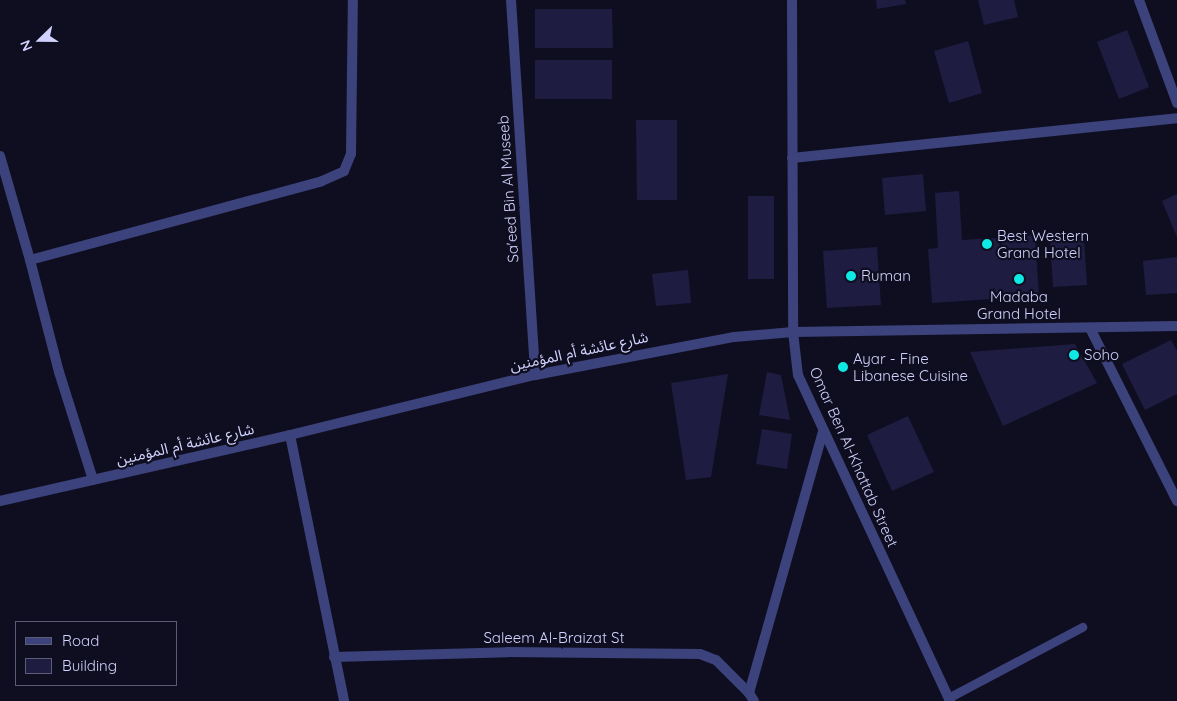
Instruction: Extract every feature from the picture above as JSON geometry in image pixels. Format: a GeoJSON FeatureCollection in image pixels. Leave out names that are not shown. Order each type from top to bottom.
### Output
{"type":"FeatureCollection","features":[{"type":"Feature","properties":{"kind":"street"},"geometry":{"type":"LineString","coordinates":[[30,260],[322,181],[344,171],[351,154],[353,0]]}},
{"type":"Feature","properties":{"kind":"street","name":"Sa'eed Bin Al Museeb"},"geometry":{"type":"LineString","coordinates":[[511,0],[535,375]]}},
{"type":"Feature","properties":{"kind":"street","name":"Omar Ben Al-Khattab Street"},"geometry":{"type":"LineString","coordinates":[[792,0],[794,332],[798,375],[949,699]]}},
{"type":"Feature","properties":{"kind":"street"},"geometry":{"type":"LineString","coordinates":[[1139,0],[1177,103]]}},
{"type":"Feature","properties":{"kind":"street"},"geometry":{"type":"LineString","coordinates":[[792,158],[1177,118]]}},
{"type":"Feature","properties":{"kind":"street"},"geometry":{"type":"LineString","coordinates":[[0,156],[30,260],[59,372],[93,480]]}},
{"type":"Feature","properties":{"kind":"street","name":"شارع عائشة أم المؤمنين"},"geometry":{"type":"LineString","coordinates":[[0,501],[290,435],[535,375],[734,336],[794,332],[1177,326]]}},
{"type":"Feature","properties":{"kind":"street"},"geometry":{"type":"LineString","coordinates":[[1090,328],[1177,501]]}},
{"type":"Feature","properties":{"kind":"street"},"geometry":{"type":"LineString","coordinates":[[751,697],[823,431]]}},
{"type":"Feature","properties":{"kind":"street"},"geometry":{"type":"LineString","coordinates":[[290,435],[344,701]]}},
{"type":"Feature","properties":{"kind":"street","name":"Saleem Al-Braizat St"},"geometry":{"type":"LineString","coordinates":[[334,658],[508,652],[700,654],[716,660],[751,697]]}},
{"type":"Feature","properties":{"kind":"lane"},"geometry":{"type":"LineString","coordinates":[[949,699],[1082,627]]}},
{"type":"Feature","properties":{"kind":"building"},"geometry":{"type":"Polygon","coordinates":[[[876,0],[905,0],[906,4],[877,9],[876,0]]]}},
{"type":"Feature","properties":{"kind":"building"},"geometry":{"type":"Polygon","coordinates":[[[978,0],[1014,0],[1018,17],[984,25],[978,0]]]}},
{"type":"Feature","properties":{"kind":"building"},"geometry":{"type":"Polygon","coordinates":[[[535,9],[612,9],[613,48],[535,48],[535,9]]]}},
{"type":"Feature","properties":{"kind":"building"},"geometry":{"type":"Polygon","coordinates":[[[1127,30],[1149,87],[1119,99],[1097,42],[1127,30]]]}},
{"type":"Feature","properties":{"kind":"building"},"geometry":{"type":"Polygon","coordinates":[[[968,41],[982,93],[949,103],[934,51],[968,41]]]}},
{"type":"Feature","properties":{"kind":"building"},"geometry":{"type":"Polygon","coordinates":[[[535,60],[612,60],[612,99],[535,99],[535,60]]]}},
{"type":"Feature","properties":{"kind":"building"},"geometry":{"type":"Polygon","coordinates":[[[636,120],[677,120],[677,200],[637,200],[636,120]]]}},
{"type":"Feature","properties":{"kind":"building"},"geometry":{"type":"Polygon","coordinates":[[[923,174],[926,211],[885,215],[882,178],[923,174]]]}},
{"type":"Feature","properties":{"kind":"building","name":"Best Western Grand Hotel"},"geometry":{"type":"Polygon","coordinates":[[[959,191],[962,240],[1035,235],[1039,296],[932,303],[928,249],[938,248],[935,193],[959,191]]]}},
{"type":"Feature","properties":{"kind":"building"},"geometry":{"type":"Polygon","coordinates":[[[1177,194],[1177,237],[1162,201],[1177,194]]]}},
{"type":"Feature","properties":{"kind":"building"},"geometry":{"type":"Polygon","coordinates":[[[748,196],[774,196],[774,279],[748,279],[748,196]]]}},
{"type":"Feature","properties":{"kind":"building"},"geometry":{"type":"Polygon","coordinates":[[[1084,238],[1087,285],[1053,287],[1050,240],[1084,238]]]}},
{"type":"Feature","properties":{"kind":"building"},"geometry":{"type":"Polygon","coordinates":[[[877,247],[881,305],[827,308],[823,251],[877,247]]]}},
{"type":"Feature","properties":{"kind":"building"},"geometry":{"type":"Polygon","coordinates":[[[1177,257],[1177,293],[1146,295],[1143,261],[1177,257]]]}},
{"type":"Feature","properties":{"kind":"building"},"geometry":{"type":"Polygon","coordinates":[[[688,270],[691,303],[656,306],[652,274],[688,270]]]}},
{"type":"Feature","properties":{"kind":"building"},"geometry":{"type":"Polygon","coordinates":[[[1171,340],[1177,351],[1177,394],[1145,410],[1122,364],[1171,340]]]}},
{"type":"Feature","properties":{"kind":"building"},"geometry":{"type":"Polygon","coordinates":[[[1075,344],[1097,383],[1003,426],[970,352],[1075,344]]]}},
{"type":"Feature","properties":{"kind":"building"},"geometry":{"type":"Polygon","coordinates":[[[767,372],[781,375],[790,420],[759,415],[767,372]]]}},
{"type":"Feature","properties":{"kind":"building"},"geometry":{"type":"Polygon","coordinates":[[[728,374],[711,477],[686,480],[671,383],[728,374]]]}},
{"type":"Feature","properties":{"kind":"building"},"geometry":{"type":"Polygon","coordinates":[[[908,416],[934,472],[892,491],[867,435],[908,416]]]}},
{"type":"Feature","properties":{"kind":"building"},"geometry":{"type":"Polygon","coordinates":[[[762,429],[792,434],[787,469],[756,464],[762,429]]]}},
{"type":"Feature","properties":{"kind":"place","name":"Best Western Grand Hotel"},"geometry":{"type":"Point","coordinates":[987,244]}},
{"type":"Feature","properties":{"kind":"place","name":"Ruman"},"geometry":{"type":"Point","coordinates":[851,276]}},
{"type":"Feature","properties":{"kind":"place","name":"Madaba Grand Hotel"},"geometry":{"type":"Point","coordinates":[1019,279]}},
{"type":"Feature","properties":{"kind":"place","name":"Soho"},"geometry":{"type":"Point","coordinates":[1074,355]}},
{"type":"Feature","properties":{"kind":"place","name":"Ayar - Fine Libanese Cuisine"},"geometry":{"type":"Point","coordinates":[843,367]}}]}
